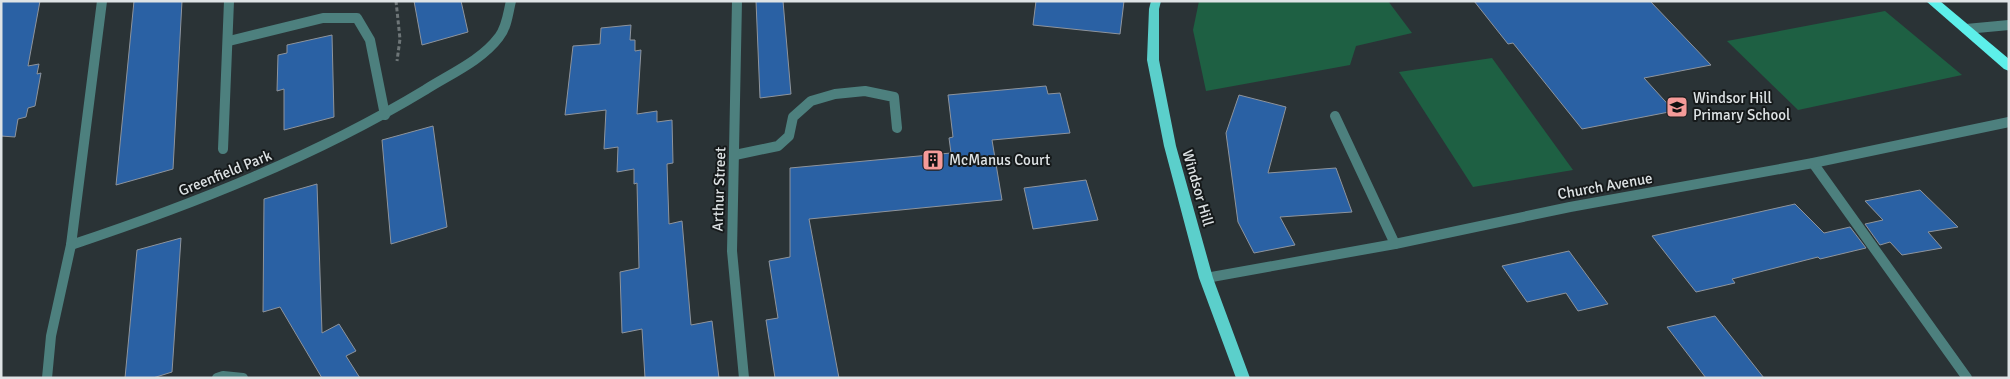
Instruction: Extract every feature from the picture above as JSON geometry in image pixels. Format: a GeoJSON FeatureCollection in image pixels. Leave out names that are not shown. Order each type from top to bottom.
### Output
{"type":"FeatureCollection","features":[{"type":"Feature","properties":{"kind":"highway"},"geometry":{"type":"LineString","coordinates":[[1932,1],[2009,66]]}},
{"type":"Feature","properties":{"kind":"main road","name":"Windsor Hill"},"geometry":{"type":"LineString","coordinates":[[1156,1],[1154,9],[1153,60],[1170,146],[1206,278],[1243,378]]}},
{"type":"Feature","properties":{"kind":"street"},"geometry":{"type":"LineString","coordinates":[[47,378],[50,336],[71,245],[102,1]]}},
{"type":"Feature","properties":{"kind":"street","name":"Greenfield Park"},"geometry":{"type":"LineString","coordinates":[[223,149],[229,41],[229,1]]}},
{"type":"Feature","properties":{"kind":"street","name":"Greenfield Park"},"geometry":{"type":"LineString","coordinates":[[71,245],[162,216],[275,170],[385,115],[476,58],[500,37],[511,1]]}},
{"type":"Feature","properties":{"kind":"street","name":"Arthur Street"},"geometry":{"type":"LineString","coordinates":[[737,1],[732,250],[744,378]]}},
{"type":"Feature","properties":{"kind":"street"},"geometry":{"type":"LineString","coordinates":[[229,41],[323,18],[357,18],[370,40],[385,115]]}},
{"type":"Feature","properties":{"kind":"street"},"geometry":{"type":"LineString","coordinates":[[1966,29],[2009,25]]}},
{"type":"Feature","properties":{"kind":"street"},"geometry":{"type":"LineString","coordinates":[[735,155],[778,146],[789,136],[793,117],[810,101],[834,94],[865,91],[894,97],[897,128]]}},
{"type":"Feature","properties":{"kind":"street"},"geometry":{"type":"LineString","coordinates":[[1335,116],[1396,244]]}},
{"type":"Feature","properties":{"kind":"street","name":"Church Avenue"},"geometry":{"type":"LineString","coordinates":[[1206,278],[1396,244],[1570,207],[1812,164],[2009,122]]}},
{"type":"Feature","properties":{"kind":"street"},"geometry":{"type":"LineString","coordinates":[[1812,164],[1967,378]]}},
{"type":"Feature","properties":{"kind":"street"},"geometry":{"type":"LineString","coordinates":[[217,378],[223,376],[242,378]]}},
{"type":"Feature","properties":{"kind":"path"},"geometry":{"type":"LineString","coordinates":[[394,69],[400,54],[396,1]]}},
{"type":"Feature","properties":{"kind":"green space"},"geometry":{"type":"Polygon","coordinates":[[[1199,1],[1388,1],[1412,33],[1356,46],[1350,65],[1206,91],[1193,30],[1199,1]]]}},
{"type":"Feature","properties":{"kind":"green space"},"geometry":{"type":"Polygon","coordinates":[[[1885,11],[1962,75],[1798,110],[1727,41],[1885,11]]]}},
{"type":"Feature","properties":{"kind":"green space"},"geometry":{"type":"Polygon","coordinates":[[[1492,58],[1573,170],[1473,187],[1399,72],[1492,58]]]}},
{"type":"Feature","properties":{"kind":"building"},"geometry":{"type":"Polygon","coordinates":[[[1,1],[40,1],[28,66],[39,64],[37,74],[41,73],[35,106],[28,108],[26,117],[18,119],[15,137],[1,136],[1,1]]]}},
{"type":"Feature","properties":{"kind":"building"},"geometry":{"type":"Polygon","coordinates":[[[134,1],[182,1],[173,169],[116,185],[134,1]]]}},
{"type":"Feature","properties":{"kind":"building"},"geometry":{"type":"Polygon","coordinates":[[[414,1],[461,1],[468,32],[422,45],[414,1]]]}},
{"type":"Feature","properties":{"kind":"building"},"geometry":{"type":"Polygon","coordinates":[[[756,1],[783,1],[791,94],[760,98],[756,1]]]}},
{"type":"Feature","properties":{"kind":"building"},"geometry":{"type":"Polygon","coordinates":[[[1036,1],[1124,1],[1120,34],[1033,25],[1036,1]]]}},
{"type":"Feature","properties":{"kind":"building","name":"Windsor Hill Primary School"},"geometry":{"type":"Polygon","coordinates":[[[1474,1],[1650,1],[1711,65],[1644,78],[1674,111],[1582,129],[1513,43],[1508,44],[1474,1]]]}},
{"type":"Feature","properties":{"kind":"building"},"geometry":{"type":"Polygon","coordinates":[[[631,25],[630,40],[635,40],[635,51],[641,50],[637,114],[657,111],[657,122],[672,120],[673,163],[667,164],[669,224],[682,221],[691,325],[712,321],[719,378],[645,378],[642,329],[622,333],[620,272],[639,268],[637,183],[634,184],[634,169],[617,172],[618,147],[604,149],[606,110],[565,115],[573,46],[600,44],[601,28],[631,25]]]}},
{"type":"Feature","properties":{"kind":"building"},"geometry":{"type":"Polygon","coordinates":[[[332,35],[334,117],[284,130],[284,89],[277,91],[278,55],[287,53],[287,45],[332,35]]]}},
{"type":"Feature","properties":{"kind":"building","name":"McManus Court"},"geometry":{"type":"Polygon","coordinates":[[[1046,86],[1048,94],[1060,93],[1070,133],[992,140],[1002,200],[809,219],[839,378],[775,378],[766,320],[778,318],[769,261],[790,257],[790,168],[951,153],[949,138],[953,137],[948,95],[1046,86]]]}},
{"type":"Feature","properties":{"kind":"building"},"geometry":{"type":"Polygon","coordinates":[[[1239,95],[1286,107],[1268,173],[1336,168],[1352,212],[1280,217],[1295,245],[1254,253],[1238,222],[1226,133],[1239,95]]]}},
{"type":"Feature","properties":{"kind":"building"},"geometry":{"type":"Polygon","coordinates":[[[433,126],[447,227],[391,244],[382,140],[433,126]]]}},
{"type":"Feature","properties":{"kind":"building"},"geometry":{"type":"Polygon","coordinates":[[[1086,180],[1098,220],[1033,229],[1024,188],[1086,180]]]}},
{"type":"Feature","properties":{"kind":"building"},"geometry":{"type":"Polygon","coordinates":[[[317,184],[322,333],[339,324],[356,351],[346,356],[360,378],[322,378],[280,307],[263,312],[264,199],[317,184]]]}},
{"type":"Feature","properties":{"kind":"building"},"geometry":{"type":"Polygon","coordinates":[[[1920,190],[1958,227],[1928,232],[1942,248],[1902,255],[1890,242],[1880,245],[1865,224],[1883,220],[1865,201],[1920,190]]]}},
{"type":"Feature","properties":{"kind":"building"},"geometry":{"type":"Polygon","coordinates":[[[1795,204],[1824,233],[1850,227],[1866,248],[1820,259],[1818,257],[1732,279],[1735,283],[1696,292],[1652,236],[1795,204]]]}},
{"type":"Feature","properties":{"kind":"building"},"geometry":{"type":"Polygon","coordinates":[[[181,238],[172,372],[153,378],[125,378],[137,250],[181,238]]]}},
{"type":"Feature","properties":{"kind":"building"},"geometry":{"type":"Polygon","coordinates":[[[1569,251],[1608,304],[1578,311],[1566,293],[1527,302],[1502,266],[1569,251]]]}},
{"type":"Feature","properties":{"kind":"building"},"geometry":{"type":"Polygon","coordinates":[[[1715,316],[1764,378],[1706,378],[1667,327],[1715,316]]]}},
{"type":"Feature","properties":{"kind":"place","name":"Windsor Hill Primary School"},"geometry":{"type":"Point","coordinates":[1677,107]}},
{"type":"Feature","properties":{"kind":"place","name":"McManus Court"},"geometry":{"type":"Point","coordinates":[933,160]}}]}
